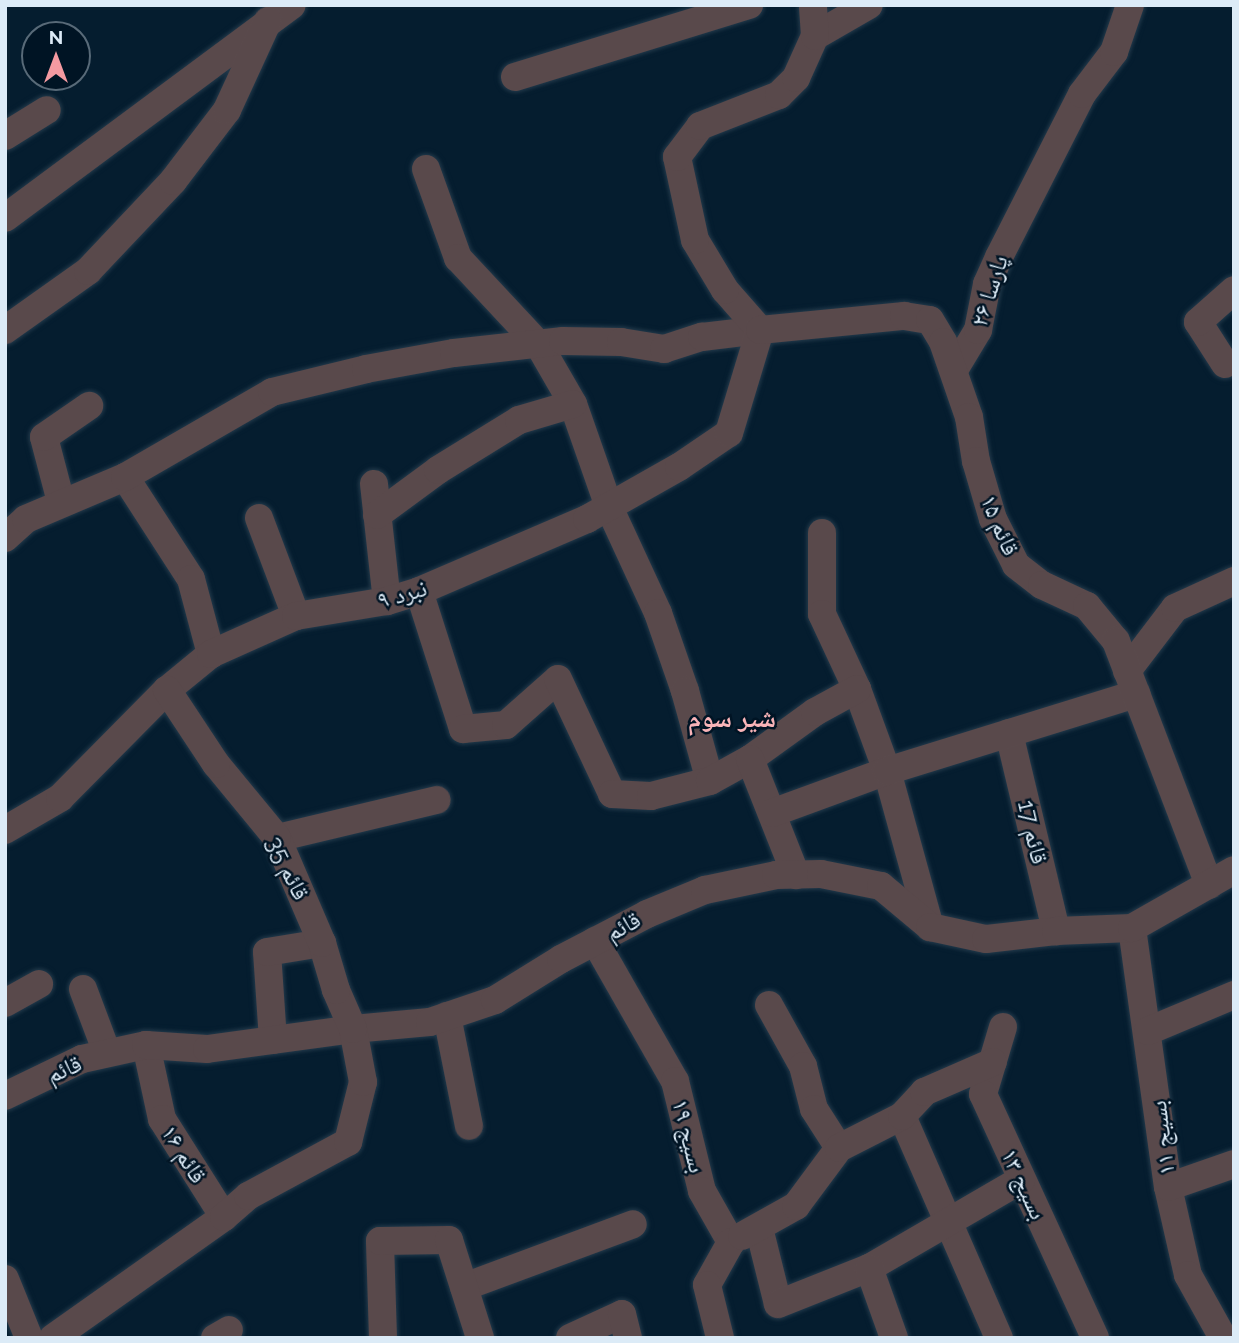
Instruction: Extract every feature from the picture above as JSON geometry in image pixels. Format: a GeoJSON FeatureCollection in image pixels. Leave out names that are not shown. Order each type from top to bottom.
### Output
{"type":"FeatureCollection","features":[{"type":"Feature","properties":{"kind":"street"},"geometry":{"type":"LineString","coordinates":[[5,219],[268,20],[292,5]]}},
{"type":"Feature","properties":{"kind":"street"},"geometry":{"type":"LineString","coordinates":[[515,76],[750,5]]}},
{"type":"Feature","properties":{"kind":"street"},"geometry":{"type":"LineString","coordinates":[[760,330],[725,290],[695,240],[677,157],[700,125],[779,95],[796,78],[815,36],[813,5]]}},
{"type":"Feature","properties":{"kind":"street"},"geometry":{"type":"LineString","coordinates":[[815,36],[869,5]]}},
{"type":"Feature","properties":{"kind":"street","name":"پارسا ۲۶"},"geometry":{"type":"LineString","coordinates":[[954,370],[978,330],[987,284],[999,257],[1082,93],[1114,52],[1130,5]]}},
{"type":"Feature","properties":{"kind":"street"},"geometry":{"type":"LineString","coordinates":[[5,330],[88,271],[173,181],[227,110],[268,20]]}},
{"type":"Feature","properties":{"kind":"street"},"geometry":{"type":"LineString","coordinates":[[5,136],[47,110]]}},
{"type":"Feature","properties":{"kind":"street"},"geometry":{"type":"LineString","coordinates":[[426,169],[458,258],[539,345],[573,404],[609,507],[658,612],[685,691],[710,781]]}},
{"type":"Feature","properties":{"kind":"street"},"geometry":{"type":"LineString","coordinates":[[1225,364],[1198,322],[1234,290]]}},
{"type":"Feature","properties":{"kind":"street","name":"قائم ۱۵"},"geometry":{"type":"LineString","coordinates":[[760,330],[904,316],[930,320],[954,370],[970,417],[976,461],[993,519],[1016,565],[1042,585],[1087,606],[1116,641],[1209,885]]}},
{"type":"Feature","properties":{"kind":"street"},"geometry":{"type":"LineString","coordinates":[[5,538],[26,519],[125,477],[272,392],[366,369],[454,353],[563,341],[621,342],[664,349],[702,337],[760,330]]}},
{"type":"Feature","properties":{"kind":"street","name":"نبرد ۹"},"geometry":{"type":"LineString","coordinates":[[5,830],[60,798],[167,690],[211,654],[296,616],[387,601],[419,591],[609,507],[729,433],[760,330]]}},
{"type":"Feature","properties":{"kind":"street"},"geometry":{"type":"LineString","coordinates":[[377,515],[438,470],[519,420],[573,404]]}},
{"type":"Feature","properties":{"kind":"street"},"geometry":{"type":"LineString","coordinates":[[61,502],[44,437],[89,406]]}},
{"type":"Feature","properties":{"kind":"street"},"geometry":{"type":"LineString","coordinates":[[125,477],[191,579],[211,654]]}},
{"type":"Feature","properties":{"kind":"street"},"geometry":{"type":"LineString","coordinates":[[373,484],[387,601]]}},
{"type":"Feature","properties":{"kind":"street"},"geometry":{"type":"LineString","coordinates":[[258,518],[296,616]]}},
{"type":"Feature","properties":{"kind":"street"},"geometry":{"type":"LineString","coordinates":[[822,533],[822,614],[857,689],[887,771],[930,927]]}},
{"type":"Feature","properties":{"kind":"street"},"geometry":{"type":"LineString","coordinates":[[772,813],[887,771],[1009,733],[1132,682],[1175,608],[1234,582]]}},
{"type":"Feature","properties":{"kind":"street"},"geometry":{"type":"LineString","coordinates":[[419,591],[463,729],[506,725],[558,680],[612,794],[651,796],[710,781],[750,759],[815,712],[857,689]]}},
{"type":"Feature","properties":{"kind":"street","name":"قائم 35"},"geometry":{"type":"LineString","coordinates":[[167,690],[216,764],[278,838],[322,943],[336,990],[353,1029],[363,1082],[348,1142],[248,1196],[224,1217]]}},
{"type":"Feature","properties":{"kind":"street","name":"قائم 17"},"geometry":{"type":"LineString","coordinates":[[1009,733],[1056,932]]}},
{"type":"Feature","properties":{"kind":"street"},"geometry":{"type":"LineString","coordinates":[[750,759],[796,875]]}},
{"type":"Feature","properties":{"kind":"street"},"geometry":{"type":"LineString","coordinates":[[278,838],[437,800]]}},
{"type":"Feature","properties":{"kind":"street","name":"قائم"},"geometry":{"type":"LineString","coordinates":[[5,1096],[82,1059],[146,1045],[207,1049],[353,1029],[429,1022],[495,1000],[647,914],[705,890],[776,875],[821,874],[881,886],[930,927],[986,939],[1132,928],[1234,870]]}},
{"type":"Feature","properties":{"kind":"street","name":"بسیج ۱۱"},"geometry":{"type":"LineString","coordinates":[[1132,928],[1168,1187],[1188,1275],[1225,1336]]}},
{"type":"Feature","properties":{"kind":"street","name":"بسیج ۱۹"},"geometry":{"type":"LineString","coordinates":[[596,941],[675,1081],[702,1191],[731,1242]]}},
{"type":"Feature","properties":{"kind":"street"},"geometry":{"type":"LineString","coordinates":[[273,1040],[267,952],[322,943]]}},
{"type":"Feature","properties":{"kind":"street"},"geometry":{"type":"LineString","coordinates":[[5,1003],[39,984]]}},
{"type":"Feature","properties":{"kind":"street"},"geometry":{"type":"LineString","coordinates":[[83,989],[107,1054]]}},
{"type":"Feature","properties":{"kind":"street"},"geometry":{"type":"LineString","coordinates":[[1148,1031],[1234,995]]}},
{"type":"Feature","properties":{"kind":"street"},"geometry":{"type":"LineString","coordinates":[[769,1005],[803,1066],[814,1109],[839,1148]]}},
{"type":"Feature","properties":{"kind":"street"},"geometry":{"type":"LineString","coordinates":[[447,1016],[469,1126]]}},
{"type":"Feature","properties":{"kind":"street","name":"بسیج ۱۳"},"geometry":{"type":"LineString","coordinates":[[1003,1027],[982,1094],[1095,1338]]}},
{"type":"Feature","properties":{"kind":"street","name":"قائم ۱۶"},"geometry":{"type":"LineString","coordinates":[[146,1045],[162,1119],[224,1217]]}},
{"type":"Feature","properties":{"kind":"street"},"geometry":{"type":"LineString","coordinates":[[720,1338],[707,1285],[731,1242],[796,1206],[839,1148],[902,1116],[924,1092],[993,1062]]}},
{"type":"Feature","properties":{"kind":"street"},"geometry":{"type":"LineString","coordinates":[[902,1116],[999,1338]]}},
{"type":"Feature","properties":{"kind":"street"},"geometry":{"type":"LineString","coordinates":[[1168,1187],[1234,1164]]}},
{"type":"Feature","properties":{"kind":"street"},"geometry":{"type":"LineString","coordinates":[[759,1228],[778,1304],[869,1268],[1021,1180]]}},
{"type":"Feature","properties":{"kind":"street"},"geometry":{"type":"LineString","coordinates":[[53,1338],[224,1217]]}},
{"type":"Feature","properties":{"kind":"street"},"geometry":{"type":"LineString","coordinates":[[464,1287],[632,1224]]}},
{"type":"Feature","properties":{"kind":"street"},"geometry":{"type":"LineString","coordinates":[[383,1338],[380,1241],[449,1240],[480,1338]]}},
{"type":"Feature","properties":{"kind":"street"},"geometry":{"type":"LineString","coordinates":[[869,1268],[894,1338]]}},
{"type":"Feature","properties":{"kind":"street"},"geometry":{"type":"LineString","coordinates":[[5,1279],[29,1338]]}},
{"type":"Feature","properties":{"kind":"street"},"geometry":{"type":"LineString","coordinates":[[570,1338],[622,1314],[628,1338]]}},
{"type":"Feature","properties":{"kind":"district","name":"شیر سوم"},"geometry":{"type":"Point","coordinates":[732,719]}}]}
